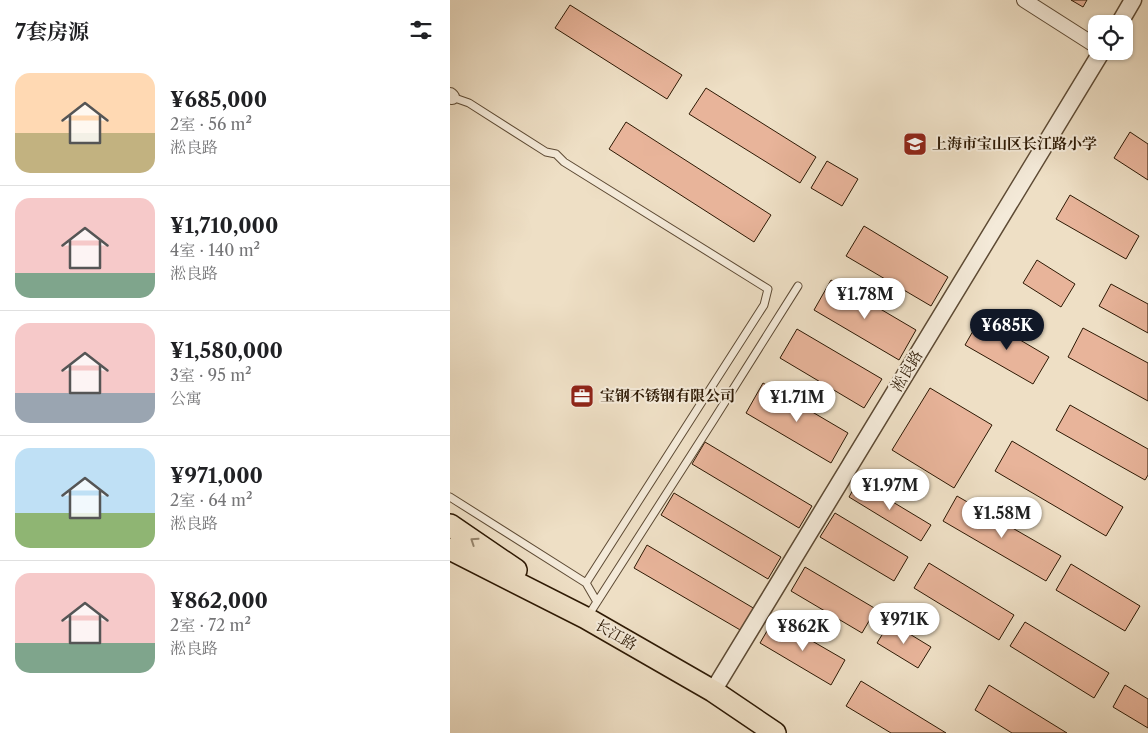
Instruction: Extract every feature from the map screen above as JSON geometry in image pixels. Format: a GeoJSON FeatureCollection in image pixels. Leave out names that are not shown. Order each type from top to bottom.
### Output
{"type":"FeatureCollection","features":[{"type":"Feature","properties":{"kind":"main road"},"geometry":{"type":"LineString","coordinates":[[450,525],[592,610]]}},
{"type":"Feature","properties":{"kind":"main road","name":"长江路"},"geometry":{"type":"LineString","coordinates":[[450,550],[592,610],[775,733]]}},
{"type":"Feature","properties":{"kind":"main road"},"geometry":{"type":"LineString","coordinates":[[713,690],[790,733]]}},
{"type":"Feature","properties":{"kind":"street"},"geometry":{"type":"LineString","coordinates":[[1024,0],[1088,41]]}},
{"type":"Feature","properties":{"kind":"street"},"geometry":{"type":"LineString","coordinates":[[1124,15],[1133,0]]}},
{"type":"Feature","properties":{"kind":"street","name":"淞良路"},"geometry":{"type":"LineString","coordinates":[[713,690],[1097,60]]}},
{"type":"Feature","properties":{"kind":"lane"},"geometry":{"type":"LineString","coordinates":[[451,98],[469,103],[546,152],[556,154],[564,162],[768,289],[764,305],[586,583],[592,610]]}},
{"type":"Feature","properties":{"kind":"lane"},"geometry":{"type":"LineString","coordinates":[[592,610],[714,421],[798,286]]}},
{"type":"Feature","properties":{"kind":"lane"},"geometry":{"type":"LineString","coordinates":[[450,497],[586,583]]}},
{"type":"Feature","properties":{"kind":"building"},"geometry":{"type":"Polygon","coordinates":[[[1071,0],[1087,0],[1083,7],[1071,0]]]}},
{"type":"Feature","properties":{"kind":"building"},"geometry":{"type":"Polygon","coordinates":[[[570,5],[682,75],[667,99],[555,28],[570,5]]]}},
{"type":"Feature","properties":{"kind":"building"},"geometry":{"type":"Polygon","coordinates":[[[706,88],[816,157],[800,183],[689,114],[706,88]]]}},
{"type":"Feature","properties":{"kind":"building"},"geometry":{"type":"Polygon","coordinates":[[[626,122],[771,215],[754,242],[609,149],[626,122]]]}},
{"type":"Feature","properties":{"kind":"building"},"geometry":{"type":"Polygon","coordinates":[[[1130,132],[1148,144],[1148,180],[1114,158],[1130,132]]]}},
{"type":"Feature","properties":{"kind":"building"},"geometry":{"type":"Polygon","coordinates":[[[827,161],[858,179],[842,206],[811,188],[827,161]]]}},
{"type":"Feature","properties":{"kind":"building"},"geometry":{"type":"Polygon","coordinates":[[[1070,195],[1139,236],[1126,259],[1056,219],[1070,195]]]}},
{"type":"Feature","properties":{"kind":"building"},"geometry":{"type":"Polygon","coordinates":[[[864,226],[948,277],[931,306],[846,256],[864,226]]]}},
{"type":"Feature","properties":{"kind":"building"},"geometry":{"type":"Polygon","coordinates":[[[1037,260],[1075,284],[1061,307],[1023,283],[1037,260]]]}},
{"type":"Feature","properties":{"kind":"building"},"geometry":{"type":"Polygon","coordinates":[[[831,280],[916,330],[899,360],[814,310],[831,280]]]}},
{"type":"Feature","properties":{"kind":"building"},"geometry":{"type":"Polygon","coordinates":[[[1111,284],[1148,304],[1148,333],[1099,306],[1111,284]]]}},
{"type":"Feature","properties":{"kind":"building"},"geometry":{"type":"Polygon","coordinates":[[[981,317],[1049,357],[1033,384],[965,345],[981,317]]]}},
{"type":"Feature","properties":{"kind":"building"},"geometry":{"type":"Polygon","coordinates":[[[1083,328],[1148,363],[1148,401],[1068,357],[1083,328]]]}},
{"type":"Feature","properties":{"kind":"building"},"geometry":{"type":"Polygon","coordinates":[[[797,329],[882,379],[864,408],[780,358],[797,329]]]}},
{"type":"Feature","properties":{"kind":"building"},"geometry":{"type":"Polygon","coordinates":[[[763,383],[848,433],[831,463],[746,413],[763,383]]]}},
{"type":"Feature","properties":{"kind":"building"},"geometry":{"type":"Polygon","coordinates":[[[930,388],[992,425],[954,488],[892,450],[930,388]]]}},
{"type":"Feature","properties":{"kind":"building"},"geometry":{"type":"Polygon","coordinates":[[[1070,405],[1148,449],[1148,475],[1145,480],[1056,430],[1070,405]]]}},
{"type":"Feature","properties":{"kind":"building"},"geometry":{"type":"Polygon","coordinates":[[[1012,441],[1123,507],[1106,536],[995,471],[1012,441]]]}},
{"type":"Feature","properties":{"kind":"building"},"geometry":{"type":"Polygon","coordinates":[[[705,442],[812,506],[799,528],[692,464],[705,442]]]}},
{"type":"Feature","properties":{"kind":"building"},"geometry":{"type":"Polygon","coordinates":[[[858,481],[931,525],[921,541],[849,497],[858,481]]]}},
{"type":"Feature","properties":{"kind":"building"},"geometry":{"type":"Polygon","coordinates":[[[674,493],[781,557],[768,579],[661,515],[674,493]]]}},
{"type":"Feature","properties":{"kind":"building"},"geometry":{"type":"Polygon","coordinates":[[[957,496],[1061,556],[1046,581],[943,521],[957,496]]]}},
{"type":"Feature","properties":{"kind":"building"},"geometry":{"type":"Polygon","coordinates":[[[835,513],[908,557],[894,581],[820,537],[835,513]]]}},
{"type":"Feature","properties":{"kind":"building"},"geometry":{"type":"Polygon","coordinates":[[[647,545],[755,609],[742,631],[634,568],[647,545]]]}},
{"type":"Feature","properties":{"kind":"building"},"geometry":{"type":"Polygon","coordinates":[[[929,563],[1014,615],[999,640],[914,588],[929,563]]]}},
{"type":"Feature","properties":{"kind":"building"},"geometry":{"type":"Polygon","coordinates":[[[1071,564],[1140,606],[1125,631],[1056,590],[1071,564]]]}},
{"type":"Feature","properties":{"kind":"building"},"geometry":{"type":"Polygon","coordinates":[[[805,567],[876,609],[862,633],[791,591],[805,567]]]}},
{"type":"Feature","properties":{"kind":"building"},"geometry":{"type":"Polygon","coordinates":[[[774,619],[845,660],[831,685],[760,643],[774,619]]]}},
{"type":"Feature","properties":{"kind":"building"},"geometry":{"type":"Polygon","coordinates":[[[890,622],[931,647],[918,668],[877,643],[890,622]]]}},
{"type":"Feature","properties":{"kind":"building"},"geometry":{"type":"Polygon","coordinates":[[[1025,622],[1109,673],[1094,698],[1010,646],[1025,622]]]}},
{"type":"Feature","properties":{"kind":"building"},"geometry":{"type":"Polygon","coordinates":[[[861,681],[946,733],[891,733],[846,706],[861,681]]]}},
{"type":"Feature","properties":{"kind":"building"},"geometry":{"type":"Polygon","coordinates":[[[989,685],[1067,733],[1012,733],[975,710],[989,685]]]}},
{"type":"Feature","properties":{"kind":"building"},"geometry":{"type":"Polygon","coordinates":[[[1125,685],[1148,699],[1148,728],[1113,707],[1125,685]]]}},
{"type":"Feature","properties":{"kind":"place","name":"上海市宝山区长江路小学"},"geometry":{"type":"Point","coordinates":[915,144]}},
{"type":"Feature","properties":{"kind":"place","name":"宝钢不锈钢有限公司"},"geometry":{"type":"Point","coordinates":[582,396]}}]}
